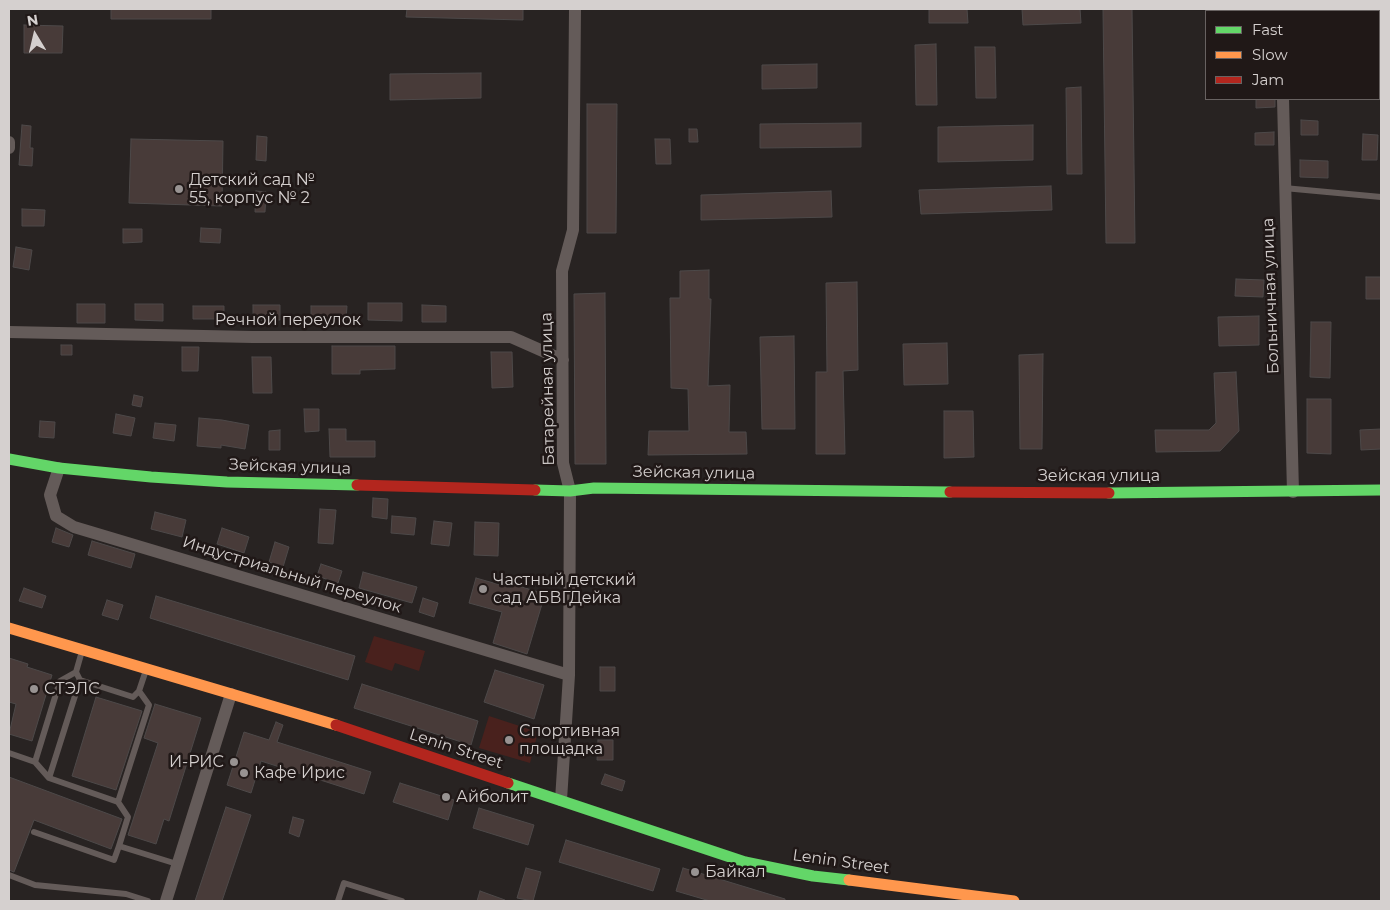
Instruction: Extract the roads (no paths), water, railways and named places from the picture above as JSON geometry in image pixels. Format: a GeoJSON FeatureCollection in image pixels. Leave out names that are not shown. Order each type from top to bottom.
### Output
{"type":"FeatureCollection","features":[{"type":"Feature","properties":{"kind":"street","name":"Батарейная улица"},"geometry":{"type":"LineString","coordinates":[[561,800],[569,675],[570,491],[563,463],[562,271],[573,230],[575,9]]}},
{"type":"Feature","properties":{"kind":"street","name":"Больничная улица"},"geometry":{"type":"LineString","coordinates":[[1283,100],[1293,492]]}},
{"type":"Feature","properties":{"kind":"street"},"geometry":{"type":"LineString","coordinates":[[9,142],[9,148]]}},
{"type":"Feature","properties":{"kind":"street","name":"Речной переулок"},"geometry":{"type":"LineString","coordinates":[[9,332],[254,337],[511,337],[562,360]]}},
{"type":"Feature","properties":{"kind":"street","name":"Зейская улица"},"geometry":{"type":"LineString","coordinates":[[9,459],[59,468],[228,482],[570,491],[594,488],[1069,493],[1381,490]]}},
{"type":"Feature","properties":{"kind":"street","name":"Индустриальный переулок"},"geometry":{"type":"LineString","coordinates":[[59,468],[50,495],[56,516],[74,526],[569,675]]}},
{"type":"Feature","properties":{"kind":"street","name":"Lenin Street"},"geometry":{"type":"LineString","coordinates":[[9,628],[341,728],[745,862],[813,876],[1014,901]]}},
{"type":"Feature","properties":{"kind":"street"},"geometry":{"type":"LineString","coordinates":[[166,901],[231,694]]}},
{"type":"Feature","properties":{"kind":"lane"},"geometry":{"type":"LineString","coordinates":[[1284,188],[1381,197]]}},
{"type":"Feature","properties":{"kind":"lane"},"geometry":{"type":"LineString","coordinates":[[35,762],[60,681],[76,672],[83,650]]}},
{"type":"Feature","properties":{"kind":"lane"},"geometry":{"type":"LineString","coordinates":[[80,680],[133,697],[140,691],[146,668]]}},
{"type":"Feature","properties":{"kind":"lane"},"geometry":{"type":"LineString","coordinates":[[49,778],[80,680],[76,672]]}},
{"type":"Feature","properties":{"kind":"lane"},"geometry":{"type":"LineString","coordinates":[[118,802],[149,705],[140,691]]}},
{"type":"Feature","properties":{"kind":"lane"},"geometry":{"type":"LineString","coordinates":[[9,753],[35,762],[49,778],[118,802],[128,817],[114,860],[34,832]]}},
{"type":"Feature","properties":{"kind":"lane"},"geometry":{"type":"LineString","coordinates":[[119,846],[177,864]]}},
{"type":"Feature","properties":{"kind":"lane"},"geometry":{"type":"LineString","coordinates":[[9,875],[35,885],[126,894],[148,901]]}},
{"type":"Feature","properties":{"kind":"lane"},"geometry":{"type":"LineString","coordinates":[[338,901],[344,883],[402,901]]}},
{"type":"Feature","properties":{"kind":"place","name":"Детский сад № 55, корпус № 2"},"geometry":{"type":"Point","coordinates":[179,189]}},
{"type":"Feature","properties":{"kind":"place","name":"Частный детский сад АБВГДейка"},"geometry":{"type":"Point","coordinates":[483,589]}},
{"type":"Feature","properties":{"kind":"place","name":"СТЭЛС"},"geometry":{"type":"Point","coordinates":[34,689]}},
{"type":"Feature","properties":{"kind":"place","name":"Спортивная площадка"},"geometry":{"type":"Point","coordinates":[509,740]}},
{"type":"Feature","properties":{"kind":"place","name":"И-РИС"},"geometry":{"type":"Point","coordinates":[234,762]}},
{"type":"Feature","properties":{"kind":"place","name":"Кафе Ирис"},"geometry":{"type":"Point","coordinates":[244,773]}},
{"type":"Feature","properties":{"kind":"place","name":"Айболит"},"geometry":{"type":"Point","coordinates":[446,797]}},
{"type":"Feature","properties":{"kind":"place","name":"Байкал"},"geometry":{"type":"Point","coordinates":[695,872]}}]}
